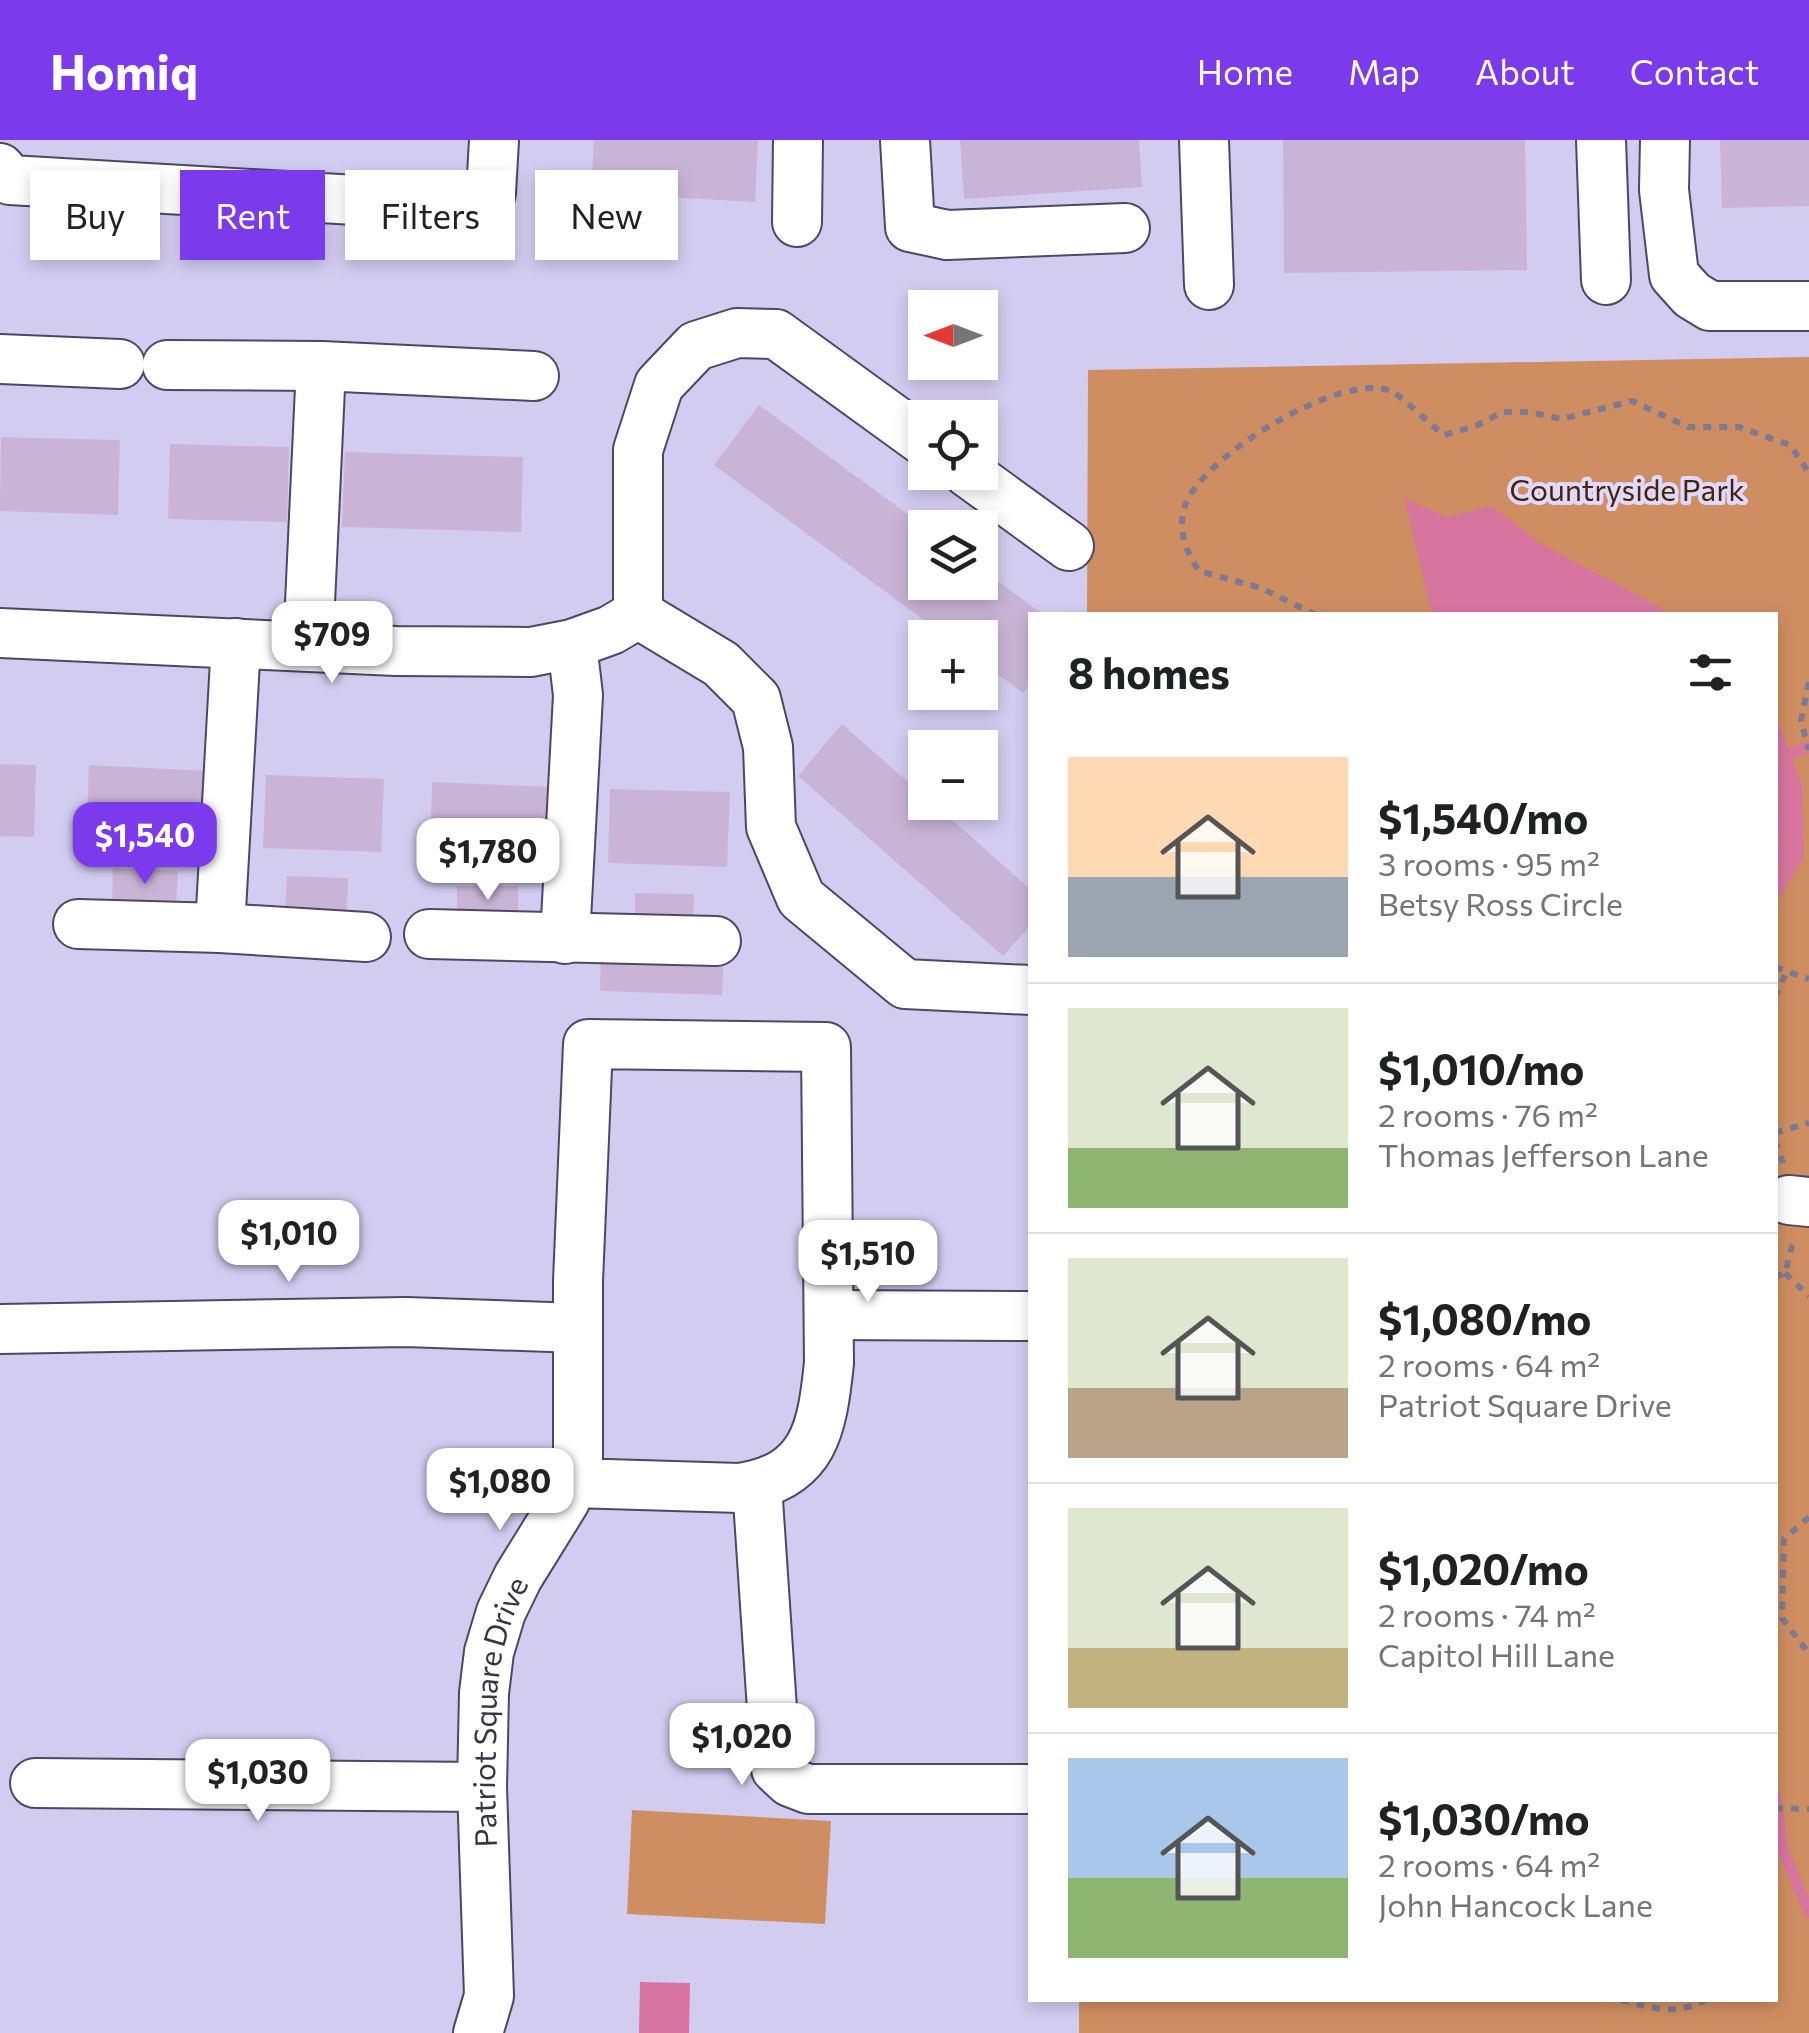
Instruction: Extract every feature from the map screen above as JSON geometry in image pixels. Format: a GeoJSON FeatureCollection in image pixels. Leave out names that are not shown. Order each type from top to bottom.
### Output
{"type":"FeatureCollection","features":[{"type":"Feature","properties":{"kind":"street"},"geometry":{"type":"LineString","coordinates":[[0,168],[10,180],[477,207],[491,193],[494,140]]}},
{"type":"Feature","properties":{"kind":"street"},"geometry":{"type":"LineString","coordinates":[[796,222],[798,140]]}},
{"type":"Feature","properties":{"kind":"street"},"geometry":{"type":"LineString","coordinates":[[905,140],[910,227],[947,236],[1126,228]]}},
{"type":"Feature","properties":{"kind":"street"},"geometry":{"type":"LineString","coordinates":[[1204,140],[1210,285]]}},
{"type":"Feature","properties":{"kind":"street"},"geometry":{"type":"LineString","coordinates":[[1601,140],[1606,280]]}},
{"type":"Feature","properties":{"kind":"street"},"geometry":{"type":"LineString","coordinates":[[1665,140],[1664,190],[1674,275],[1692,295],[1710,306],[1809,306]]}},
{"type":"Feature","properties":{"kind":"street"},"geometry":{"type":"LineString","coordinates":[[638,614],[638,450],[659,386],[696,346],[736,334],[776,334],[908,430]]}},
{"type":"Feature","properties":{"kind":"street"},"geometry":{"type":"LineString","coordinates":[[0,359],[120,364]]}},
{"type":"Feature","properties":{"kind":"street"},"geometry":{"type":"LineString","coordinates":[[167,365],[321,366],[534,376]]}},
{"type":"Feature","properties":{"kind":"street"},"geometry":{"type":"LineString","coordinates":[[308,646],[321,366]]}},
{"type":"Feature","properties":{"kind":"street"},"geometry":{"type":"LineString","coordinates":[[992,490],[1068,546]]}},
{"type":"Feature","properties":{"kind":"street"},"geometry":{"type":"LineString","coordinates":[[0,634],[531,652],[572,644],[611,630],[638,614]]}},
{"type":"Feature","properties":{"kind":"street"},"geometry":{"type":"LineString","coordinates":[[638,614],[721,664],[756,698],[768,747],[770,827],[802,898],[905,984],[1028,990]]}},
{"type":"Feature","properties":{"kind":"street"},"geometry":{"type":"LineString","coordinates":[[220,928],[236,643]]}},
{"type":"Feature","properties":{"kind":"street"},"geometry":{"type":"LineString","coordinates":[[565,938],[578,695],[572,644]]}},
{"type":"Feature","properties":{"kind":"street"},"geometry":{"type":"LineString","coordinates":[[78,924],[366,937]]}},
{"type":"Feature","properties":{"kind":"street"},"geometry":{"type":"LineString","coordinates":[[429,934],[716,941]]}},
{"type":"Feature","properties":{"kind":"street","name":"Patriot Square Drive"},"geometry":{"type":"LineString","coordinates":[[478,2033],[489,1996],[482,1788],[484,1693],[493,1638],[518,1577],[573,1484],[578,1463],[578,1328],[588,1044],[826,1046],[829,1315]]}},
{"type":"Feature","properties":{"kind":"street"},"geometry":{"type":"LineString","coordinates":[[573,1484],[740,1488],[782,1475],[802,1458],[816,1437],[823,1415],[829,1315],[1028,1316]]}},
{"type":"Feature","properties":{"kind":"street"},"geometry":{"type":"LineString","coordinates":[[0,1328],[406,1322],[578,1328]]}},
{"type":"Feature","properties":{"kind":"street"},"geometry":{"type":"LineString","coordinates":[[757,1485],[776,1769],[790,1782],[808,1789],[1028,1789]]}},
{"type":"Feature","properties":{"kind":"street"},"geometry":{"type":"LineString","coordinates":[[35,1783],[482,1788]]}},
{"type":"Feature","properties":{"kind":"path"},"geometry":{"type":"LineString","coordinates":[[1310,612],[1261,588],[1199,571],[1188,556],[1182,532],[1185,506],[1194,490],[1232,451],[1284,416],[1330,396],[1373,388],[1393,391],[1444,435],[1478,425],[1502,412],[1529,412],[1562,419],[1632,401],[1688,426],[1738,426],[1790,445],[1809,473]]}},
{"type":"Feature","properties":{"kind":"path"},"geometry":{"type":"LineString","coordinates":[[1809,682],[1801,721],[1809,750]]}},
{"type":"Feature","properties":{"kind":"path"},"geometry":{"type":"LineString","coordinates":[[1778,969],[1809,978]]}},
{"type":"Feature","properties":{"kind":"path"},"geometry":{"type":"LineString","coordinates":[[1778,990],[1786,973]]}},
{"type":"Feature","properties":{"kind":"path"},"geometry":{"type":"LineString","coordinates":[[1778,1132],[1809,1123]]}},
{"type":"Feature","properties":{"kind":"path"},"geometry":{"type":"LineString","coordinates":[[1785,1273],[1809,1296]]}},
{"type":"Feature","properties":{"kind":"path"},"geometry":{"type":"LineString","coordinates":[[1809,1518],[1784,1539],[1782,1618],[1809,1654]]}},
{"type":"Feature","properties":{"kind":"path"},"geometry":{"type":"LineString","coordinates":[[1778,1808],[1809,1809]]}},
{"type":"Feature","properties":{"kind":"path"},"geometry":{"type":"LineString","coordinates":[[1630,2002],[1674,2012],[1702,2002]]}},
{"type":"Feature","properties":{"kind":"green space","name":"Countryside Park"},"geometry":{"type":"Polygon","coordinates":[[[1809,357],[1809,2033],[1079,2033],[1079,2002],[1778,2002],[1778,612],[1087,612],[1088,370],[1809,357]]]}},
{"type":"Feature","properties":{"kind":"green space"},"geometry":{"type":"Polygon","coordinates":[[[632,1810],[831,1821],[825,1924],[627,1914],[632,1810]]]}},
{"type":"Feature","properties":{"kind":"shaded area"},"geometry":{"type":"Polygon","coordinates":[[[1404,498],[1447,517],[1491,506],[1543,545],[1664,612],[1431,612],[1404,498]]]}},
{"type":"Feature","properties":{"kind":"shaded area"},"geometry":{"type":"Polygon","coordinates":[[[1778,722],[1802,786],[1804,857],[1778,899],[1778,722]]]}},
{"type":"Feature","properties":{"kind":"shaded area"},"geometry":{"type":"Polygon","coordinates":[[[640,1982],[690,1983],[689,2033],[639,2033],[640,1982]]]}},
{"type":"Feature","properties":{"kind":"building"},"geometry":{"type":"Polygon","coordinates":[[[594,140],[758,140],[755,202],[678,198],[678,170],[592,170],[594,140]]]}},
{"type":"Feature","properties":{"kind":"building"},"geometry":{"type":"Polygon","coordinates":[[[960,140],[1139,140],[1142,187],[964,199],[960,140]]]}},
{"type":"Feature","properties":{"kind":"building"},"geometry":{"type":"Polygon","coordinates":[[[1283,140],[1525,140],[1527,270],[1284,273],[1283,140]]]}},
{"type":"Feature","properties":{"kind":"building"},"geometry":{"type":"Polygon","coordinates":[[[1720,140],[1809,140],[1809,206],[1722,208],[1720,140]]]}},
{"type":"Feature","properties":{"kind":"building"},"geometry":{"type":"Polygon","coordinates":[[[759,405],[908,515],[908,600],[998,600],[998,581],[1040,612],[1028,612],[1028,687],[1023,693],[998,674],[998,620],[924,620],[714,465],[759,405]]]}},
{"type":"Feature","properties":{"kind":"building"},"geometry":{"type":"Polygon","coordinates":[[[1,437],[120,440],[118,515],[0,511],[1,437]]]}},
{"type":"Feature","properties":{"kind":"building"},"geometry":{"type":"Polygon","coordinates":[[[170,444],[289,447],[287,522],[168,519],[170,444]]]}},
{"type":"Feature","properties":{"kind":"building"},"geometry":{"type":"Polygon","coordinates":[[[345,452],[523,457],[521,532],[342,527],[345,452]]]}},
{"type":"Feature","properties":{"kind":"building"},"geometry":{"type":"Polygon","coordinates":[[[842,724],[908,782],[908,820],[952,820],[1028,887],[1028,928],[1003,956],[798,776],[842,724]]]}},
{"type":"Feature","properties":{"kind":"building"},"geometry":{"type":"Polygon","coordinates":[[[0,764],[36,765],[34,837],[0,836],[0,764]]]}},
{"type":"Feature","properties":{"kind":"building"},"geometry":{"type":"Polygon","coordinates":[[[89,765],[207,771],[204,845],[86,840],[89,765]]]}},
{"type":"Feature","properties":{"kind":"building"},"geometry":{"type":"Polygon","coordinates":[[[266,775],[384,779],[381,852],[263,848],[266,775]]]}},
{"type":"Feature","properties":{"kind":"building"},"geometry":{"type":"Polygon","coordinates":[[[432,782],[551,787],[549,859],[430,854],[432,782]]]}},
{"type":"Feature","properties":{"kind":"building"},"geometry":{"type":"Polygon","coordinates":[[[610,789],[730,792],[727,867],[608,863],[610,789]]]}},
{"type":"Feature","properties":{"kind":"building"},"geometry":{"type":"Polygon","coordinates":[[[113,868],[178,871],[176,907],[112,904],[113,868]]]}},
{"type":"Feature","properties":{"kind":"building"},"geometry":{"type":"Polygon","coordinates":[[[287,876],[348,878],[347,914],[285,912],[287,876]]]}},
{"type":"Feature","properties":{"kind":"building"},"geometry":{"type":"Polygon","coordinates":[[[457,886],[518,886],[518,920],[457,920],[457,886]]]}},
{"type":"Feature","properties":{"kind":"building"},"geometry":{"type":"Polygon","coordinates":[[[635,893],[694,894],[693,928],[635,927],[635,893]]]}},
{"type":"Feature","properties":{"kind":"building"},"geometry":{"type":"Polygon","coordinates":[[[601,948],[724,952],[722,995],[600,991],[601,948]]]}},
{"type":"Feature","properties":{"kind":"waterway"},"geometry":{"type":"LineString","coordinates":[[1778,758],[1809,747]]}},
{"type":"Feature","properties":{"kind":"waterway"},"geometry":{"type":"LineString","coordinates":[[1778,1815],[1783,1850],[1809,1912]]}}]}
